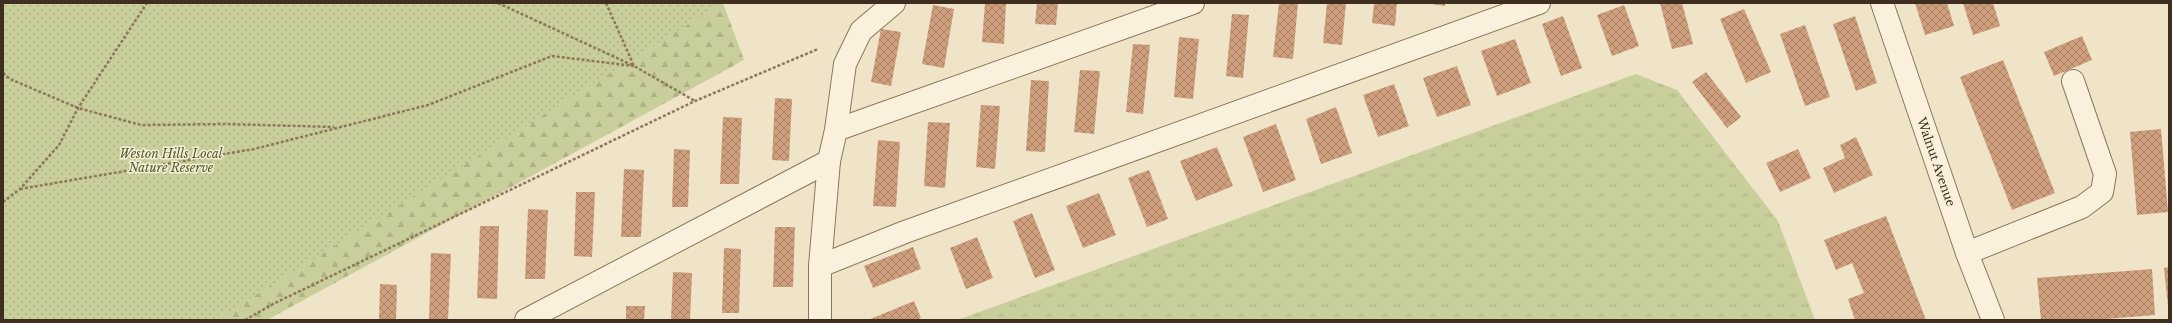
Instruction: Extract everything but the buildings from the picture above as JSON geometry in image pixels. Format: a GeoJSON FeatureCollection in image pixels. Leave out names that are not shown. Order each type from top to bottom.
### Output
{"type":"FeatureCollection","features":[{"type":"Feature","properties":{"kind":"street"},"geometry":{"type":"LineString","coordinates":[[820,320],[820,266],[829,161],[836,130],[845,64],[861,31],[894,3]]}},
{"type":"Feature","properties":{"kind":"street"},"geometry":{"type":"LineString","coordinates":[[836,130],[1193,3]]}},
{"type":"Feature","properties":{"kind":"street"},"geometry":{"type":"LineString","coordinates":[[820,266],[905,232],[1539,3]]}},
{"type":"Feature","properties":{"kind":"street","name":"Walnut Avenue"},"geometry":{"type":"LineString","coordinates":[[1882,3],[1967,253],[1994,320]]}},
{"type":"Feature","properties":{"kind":"street"},"geometry":{"type":"LineString","coordinates":[[1967,253],[2082,207],[2102,192],[2105,174],[2073,81]]}},
{"type":"Feature","properties":{"kind":"street"},"geometry":{"type":"LineString","coordinates":[[526,320],[829,161]]}},
{"type":"Feature","properties":{"kind":"path"},"geometry":{"type":"LineString","coordinates":[[3,202],[20,189],[59,145],[78,108],[147,3]]}},
{"type":"Feature","properties":{"kind":"path"},"geometry":{"type":"LineString","coordinates":[[498,3],[634,66],[695,101]]}},
{"type":"Feature","properties":{"kind":"path"},"geometry":{"type":"LineString","coordinates":[[606,3],[634,66]]}},
{"type":"Feature","properties":{"kind":"path"},"geometry":{"type":"LineString","coordinates":[[245,320],[273,304],[695,101],[861,31]]}},
{"type":"Feature","properties":{"kind":"path"},"geometry":{"type":"LineString","coordinates":[[20,189],[254,149],[339,128],[428,105],[552,56],[634,66]]}},
{"type":"Feature","properties":{"kind":"path"},"geometry":{"type":"LineString","coordinates":[[3,73],[10,79],[78,108],[141,125],[226,124],[339,128]]}},
{"type":"Feature","properties":{"kind":"green space","name":"Weston Hills Local Nature Reserve"},"geometry":{"type":"Polygon","coordinates":[[[3,3],[722,3],[216,320],[3,320],[3,3]]]}},
{"type":"Feature","properties":{"kind":"green space"},"geometry":{"type":"Polygon","coordinates":[[[492,3],[723,3],[744,60],[267,320],[150,320],[492,3]]]}},
{"type":"Feature","properties":{"kind":"green space"},"geometry":{"type":"Polygon","coordinates":[[[1636,74],[1677,90],[1778,221],[1815,320],[957,320],[1636,74]]]}}]}
